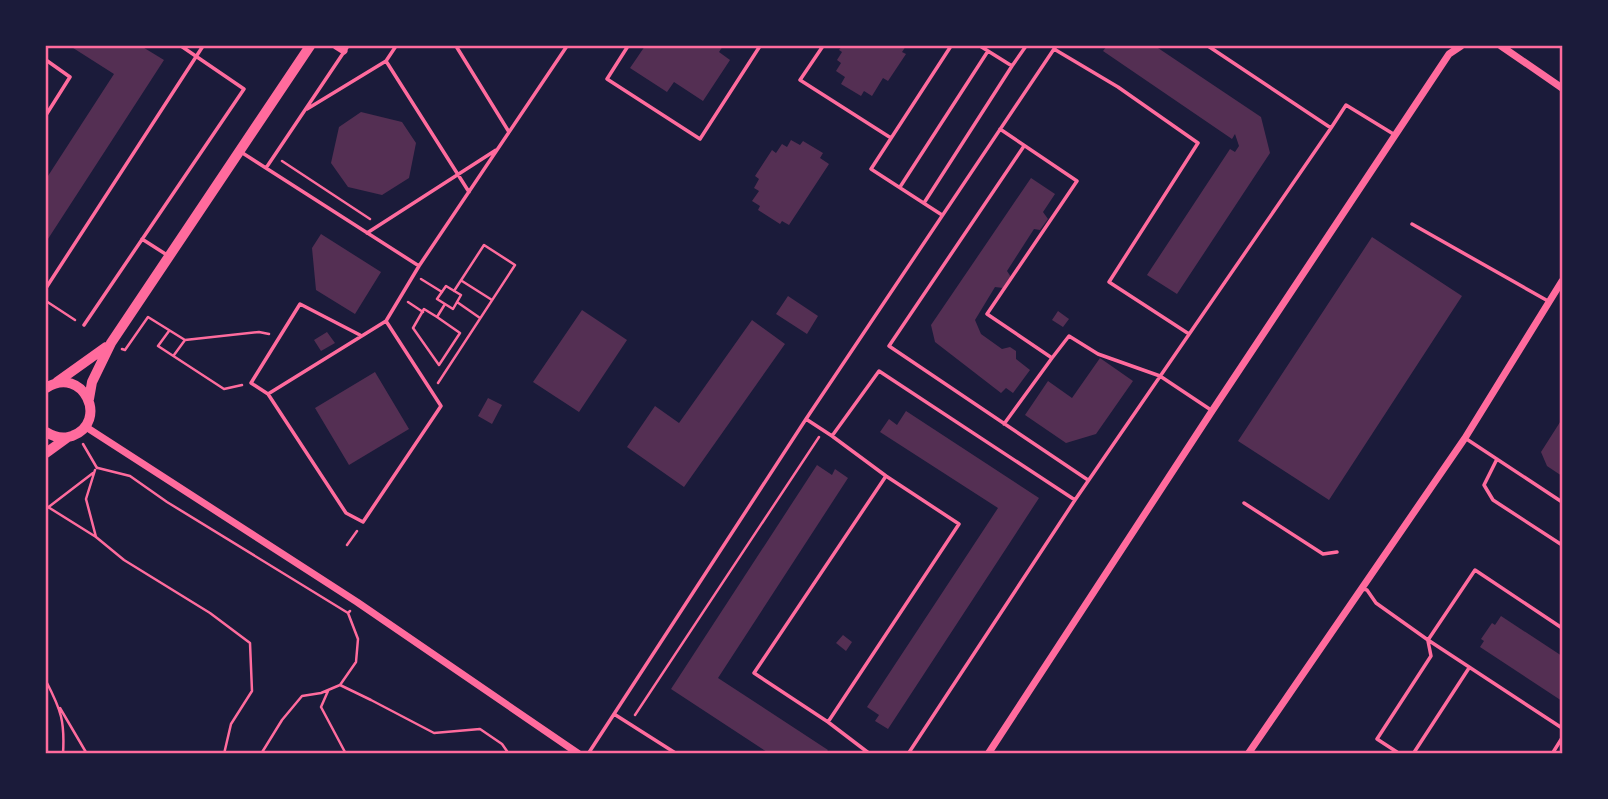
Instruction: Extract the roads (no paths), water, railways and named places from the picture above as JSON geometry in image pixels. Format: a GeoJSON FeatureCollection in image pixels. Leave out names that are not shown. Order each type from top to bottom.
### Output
{"type":"FeatureCollection","features":[{"type":"Feature","properties":{"kind":"main road"},"geometry":{"type":"LineString","coordinates":[[89,399],[92,382],[111,343],[310,46]]}},
{"type":"Feature","properties":{"kind":"main road"},"geometry":{"type":"LineString","coordinates":[[50,384],[94,357],[111,343]]}},
{"type":"Feature","properties":{"kind":"main road"},"geometry":{"type":"LineString","coordinates":[[46,453],[77,433],[90,418],[91,408],[84,391],[76,385],[67,382],[50,384]]}},
{"type":"Feature","properties":{"kind":"main road"},"geometry":{"type":"LineString","coordinates":[[46,432],[58,438],[77,433]]}},
{"type":"Feature","properties":{"kind":"street"},"geometry":{"type":"LineString","coordinates":[[336,46],[346,48]]}},
{"type":"Feature","properties":{"kind":"street"},"geometry":{"type":"LineString","coordinates":[[988,754],[1449,54],[1461,46]]}},
{"type":"Feature","properties":{"kind":"street"},"geometry":{"type":"LineString","coordinates":[[1502,46],[1563,88]]}},
{"type":"Feature","properties":{"kind":"street"},"geometry":{"type":"LineString","coordinates":[[1250,753],[1465,438],[1563,281]]}},
{"type":"Feature","properties":{"kind":"street"},"geometry":{"type":"LineString","coordinates":[[77,433],[357,603],[579,754]]}},
{"type":"Feature","properties":{"kind":"lane"},"geometry":{"type":"LineString","coordinates":[[84,326],[244,89],[181,46]]}},
{"type":"Feature","properties":{"kind":"lane"},"geometry":{"type":"LineString","coordinates":[[46,288],[203,46]]}},
{"type":"Feature","properties":{"kind":"lane"},"geometry":{"type":"LineString","coordinates":[[305,111],[386,61],[396,46]]}},
{"type":"Feature","properties":{"kind":"lane"},"geometry":{"type":"LineString","coordinates":[[456,46],[509,132]]}},
{"type":"Feature","properties":{"kind":"lane"},"geometry":{"type":"LineString","coordinates":[[268,394],[386,321],[419,267],[567,46]]}},
{"type":"Feature","properties":{"kind":"lane"},"geometry":{"type":"LineString","coordinates":[[628,46],[607,79],[700,139],[760,46]]}},
{"type":"Feature","properties":{"kind":"lane"},"geometry":{"type":"LineString","coordinates":[[823,46],[800,80],[891,138]]}},
{"type":"Feature","properties":{"kind":"lane"},"geometry":{"type":"LineString","coordinates":[[942,215],[871,169],[951,46]]}},
{"type":"Feature","properties":{"kind":"lane"},"geometry":{"type":"LineString","coordinates":[[980,46],[1012,66]]}},
{"type":"Feature","properties":{"kind":"lane"},"geometry":{"type":"LineString","coordinates":[[924,203],[1026,46]]}},
{"type":"Feature","properties":{"kind":"lane"},"geometry":{"type":"LineString","coordinates":[[1208,46],[1331,128]]}},
{"type":"Feature","properties":{"kind":"lane"},"geometry":{"type":"LineString","coordinates":[[588,754],[806,419],[1055,47],[1198,143],[1109,282],[1189,334]]}},
{"type":"Feature","properties":{"kind":"lane"},"geometry":{"type":"LineString","coordinates":[[266,168],[346,48]]}},
{"type":"Feature","properties":{"kind":"lane"},"geometry":{"type":"LineString","coordinates":[[900,188],[988,51]]}},
{"type":"Feature","properties":{"kind":"lane"},"geometry":{"type":"LineString","coordinates":[[46,60],[70,77],[46,115]]}},
{"type":"Feature","properties":{"kind":"lane"},"geometry":{"type":"LineString","coordinates":[[386,61],[469,192]]}},
{"type":"Feature","properties":{"kind":"lane"},"geometry":{"type":"LineString","coordinates":[[908,754],[1088,480],[1346,105],[1395,135]]}},
{"type":"Feature","properties":{"kind":"lane"},"geometry":{"type":"LineString","coordinates":[[1000,130],[1077,181],[987,314],[1052,358]]}},
{"type":"Feature","properties":{"kind":"lane"},"geometry":{"type":"LineString","coordinates":[[1024,146],[889,346],[1088,480]]}},
{"type":"Feature","properties":{"kind":"lane"},"geometry":{"type":"LineString","coordinates":[[366,233],[498,149]]}},
{"type":"Feature","properties":{"kind":"lane"},"geometry":{"type":"LineString","coordinates":[[240,151],[419,267]]}},
{"type":"Feature","properties":{"kind":"lane"},"geometry":{"type":"LineString","coordinates":[[1412,224],[1549,302]]}},
{"type":"Feature","properties":{"kind":"lane"},"geometry":{"type":"LineString","coordinates":[[142,239],[170,256]]}},
{"type":"Feature","properties":{"kind":"lane"},"geometry":{"type":"LineString","coordinates":[[360,335],[300,304],[251,383],[268,394],[346,513],[363,523],[442,405],[386,321]]}},
{"type":"Feature","properties":{"kind":"lane"},"geometry":{"type":"LineString","coordinates":[[1004,424],[1069,336],[1098,354],[1160,376],[1212,411]]}},
{"type":"Feature","properties":{"kind":"lane"},"geometry":{"type":"LineString","coordinates":[[832,436],[879,371],[1075,500]]}},
{"type":"Feature","properties":{"kind":"lane"},"geometry":{"type":"LineString","coordinates":[[806,419],[959,524],[828,722]]}},
{"type":"Feature","properties":{"kind":"lane"},"geometry":{"type":"LineString","coordinates":[[1465,438],[1563,502]]}},
{"type":"Feature","properties":{"kind":"lane"},"geometry":{"type":"LineString","coordinates":[[1497,458],[1484,485],[1493,500],[1563,545]]}},
{"type":"Feature","properties":{"kind":"lane"},"geometry":{"type":"LineString","coordinates":[[870,754],[828,722],[754,673],[886,476]]}},
{"type":"Feature","properties":{"kind":"lane"},"geometry":{"type":"LineString","coordinates":[[1244,503],[1323,554],[1337,552]]}},
{"type":"Feature","properties":{"kind":"lane"},"geometry":{"type":"LineString","coordinates":[[1400,754],[1377,739],[1431,656],[1428,640],[1475,570],[1563,628]]}},
{"type":"Feature","properties":{"kind":"lane"},"geometry":{"type":"LineString","coordinates":[[1361,588],[1428,640],[1563,728]]}},
{"type":"Feature","properties":{"kind":"lane"},"geometry":{"type":"LineString","coordinates":[[1413,754],[1469,668]]}},
{"type":"Feature","properties":{"kind":"lane"},"geometry":{"type":"LineString","coordinates":[[614,714],[677,754]]}},
{"type":"Feature","properties":{"kind":"lane"},"geometry":{"type":"LineString","coordinates":[[1552,754],[1563,738]]}}]}
